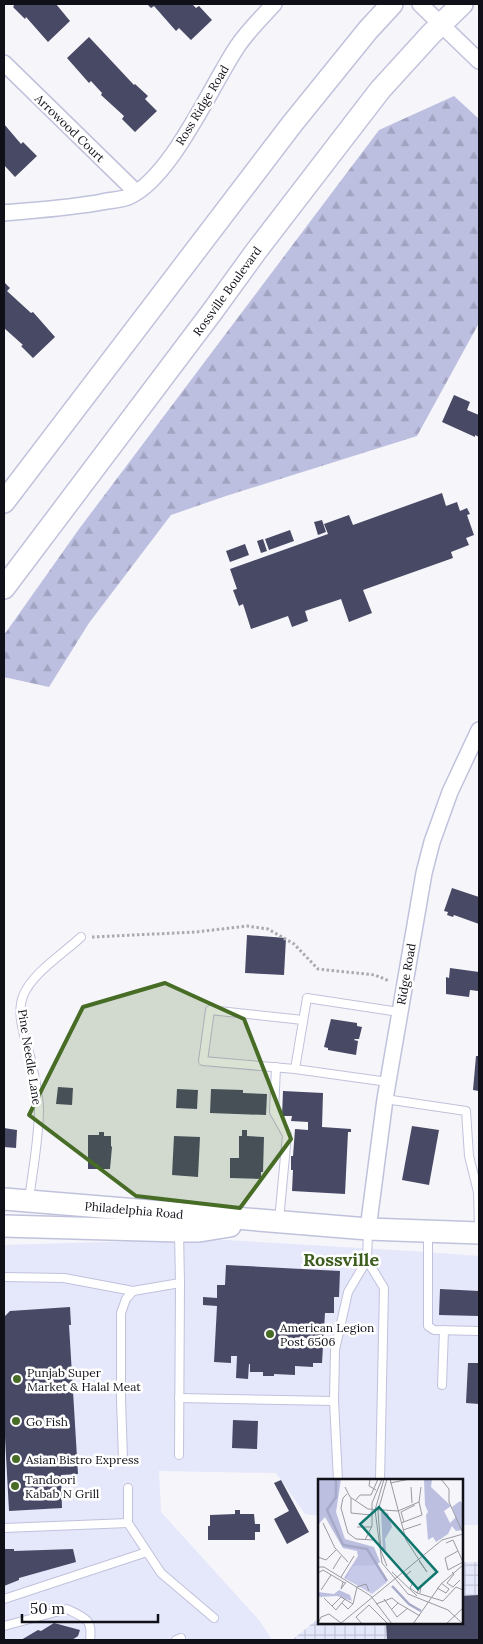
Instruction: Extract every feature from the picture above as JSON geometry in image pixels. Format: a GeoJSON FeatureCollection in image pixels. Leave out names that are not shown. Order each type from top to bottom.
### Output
{"type":"FeatureCollection","features":[{"type":"Feature","properties":{"kind":"main road"},"geometry":{"type":"LineString","coordinates":[[4,502],[286,132],[368,30],[392,4]]}},
{"type":"Feature","properties":{"kind":"main road","name":"Rossville Boulevard"},"geometry":{"type":"LineString","coordinates":[[4,588],[289,208],[380,90],[462,4]]}},
{"type":"Feature","properties":{"kind":"main road","name":"Philadelphia Road"},"geometry":{"type":"LineString","coordinates":[[4,1198],[368,1229],[479,1233]]}},
{"type":"Feature","properties":{"kind":"main road","name":"Philadelphia Road"},"geometry":{"type":"LineString","coordinates":[[4,1226],[179,1231],[207,1230],[272,1221]]}},
{"type":"Feature","properties":{"kind":"street"},"geometry":{"type":"LineString","coordinates":[[420,4],[479,61]]}},
{"type":"Feature","properties":{"kind":"street","name":"Ross Ridge Road"},"geometry":{"type":"LineString","coordinates":[[4,212],[83,205],[128,197],[136,192],[151,180],[165,164],[191,127],[238,45],[267,6]]}},
{"type":"Feature","properties":{"kind":"street","name":"Arrowood Court"},"geometry":{"type":"LineString","coordinates":[[4,63],[136,192]]}},
{"type":"Feature","properties":{"kind":"street","name":"Ridge Road"},"geometry":{"type":"LineString","coordinates":[[368,1229],[399,1012],[424,873],[432,842],[450,792],[479,730]]}},
{"type":"Feature","properties":{"kind":"lane","name":"Pine Needle Lane"},"geometry":{"type":"LineString","coordinates":[[29,1201],[38,1132],[39,1108],[36,1083],[22,1024],[22,998],[34,978],[81,937]]}},
{"type":"Feature","properties":{"kind":"lane"},"geometry":{"type":"LineString","coordinates":[[295,1069],[307,998],[399,1012]]}},
{"type":"Feature","properties":{"kind":"lane"},"geometry":{"type":"LineString","coordinates":[[303,1020],[210,1010],[202,1060],[295,1069],[388,1082]]}},
{"type":"Feature","properties":{"kind":"lane"},"geometry":{"type":"LineString","coordinates":[[272,1221],[287,1135],[274,1112],[276,1067]]}},
{"type":"Feature","properties":{"kind":"lane"},"geometry":{"type":"LineString","coordinates":[[386,1099],[466,1112],[469,1156],[478,1192],[479,1227]]}},
{"type":"Feature","properties":{"kind":"lane"},"geometry":{"type":"LineString","coordinates":[[338,1479],[334,1401],[335,1350],[348,1292],[367,1260],[368,1229]]}},
{"type":"Feature","properties":{"kind":"lane"},"geometry":{"type":"LineString","coordinates":[[179,1231],[179,1455]]}},
{"type":"Feature","properties":{"kind":"lane"},"geometry":{"type":"LineString","coordinates":[[428,1231],[428,1326],[434,1330],[479,1331]]}},
{"type":"Feature","properties":{"kind":"lane"},"geometry":{"type":"LineString","coordinates":[[367,1260],[384,1288],[380,1479]]}},
{"type":"Feature","properties":{"kind":"lane"},"geometry":{"type":"LineString","coordinates":[[4,1277],[64,1278],[133,1291],[180,1284]]}},
{"type":"Feature","properties":{"kind":"lane"},"geometry":{"type":"LineString","coordinates":[[123,1459],[121,1313],[126,1299],[133,1291]]}},
{"type":"Feature","properties":{"kind":"lane"},"geometry":{"type":"LineString","coordinates":[[442,1385],[444,1330]]}},
{"type":"Feature","properties":{"kind":"lane"},"geometry":{"type":"LineString","coordinates":[[179,1398],[334,1401]]}},
{"type":"Feature","properties":{"kind":"lane"},"geometry":{"type":"LineString","coordinates":[[128,1488],[128,1523],[147,1552],[161,1573],[214,1618]]}},
{"type":"Feature","properties":{"kind":"lane"},"geometry":{"type":"LineString","coordinates":[[4,1528],[128,1523]]}},
{"type":"Feature","properties":{"kind":"lane"},"geometry":{"type":"LineString","coordinates":[[4,1599],[147,1552]]}},
{"type":"Feature","properties":{"kind":"lane"},"geometry":{"type":"LineString","coordinates":[[4,1626],[67,1609],[86,1618],[92,1628],[90,1640]]}},
{"type":"Feature","properties":{"kind":"path"},"geometry":{"type":"LineString","coordinates":[[81,937],[196,932],[247,926],[268,929],[294,944],[318,970],[375,975],[403,987]]}},
{"type":"Feature","properties":{"kind":"highlighted area"},"geometry":{"type":"Polygon","coordinates":[[[165,983],[244,1019],[291,1139],[240,1208],[136,1196],[29,1115],[83,1007],[165,983]]]}},
{"type":"Feature","properties":{"kind":"shaded area"},"geometry":{"type":"Polygon","coordinates":[[[208,1239],[479,1256],[479,1525],[463,1525],[463,1479],[318,1479],[318,1516],[305,1514],[276,1473],[159,1471],[161,1512],[259,1620],[272,1640],[4,1640],[4,1245],[208,1239]]]}},
{"type":"Feature","properties":{"kind":"shaded area"},"geometry":{"type":"Polygon","coordinates":[[[463,1562],[479,1562],[479,1640],[292,1640],[318,1619],[318,1624],[463,1624],[463,1562]]]}},
{"type":"Feature","properties":{"kind":"green space"},"geometry":{"type":"Polygon","coordinates":[[[454,96],[479,119],[479,323],[417,436],[171,515],[89,623],[49,687],[4,677],[4,635],[79,529],[379,130],[454,96]]]}},
{"type":"Feature","properties":{"kind":"building"},"geometry":{"type":"Polygon","coordinates":[[[13,4],[56,4],[70,21],[48,42],[26,17],[25,19],[13,7],[13,4]]]}},
{"type":"Feature","properties":{"kind":"building"},"geometry":{"type":"Polygon","coordinates":[[[147,4],[192,4],[196,8],[199,6],[212,20],[191,40],[179,28],[176,31],[154,6],[151,8],[147,4]]]}},
{"type":"Feature","properties":{"kind":"building"},"geometry":{"type":"Polygon","coordinates":[[[89,37],[134,85],[148,96],[145,99],[157,111],[135,132],[122,119],[124,116],[101,95],[102,93],[91,81],[89,83],[67,58],[89,37]]]}},
{"type":"Feature","properties":{"kind":"building"},"geometry":{"type":"Polygon","coordinates":[[[4,124],[21,144],[23,142],[37,156],[15,177],[4,165],[4,124]]]}},
{"type":"Feature","properties":{"kind":"building"},"geometry":{"type":"Polygon","coordinates":[[[4,282],[10,288],[7,291],[31,313],[33,312],[55,337],[33,358],[21,346],[23,345],[4,328],[4,282]]]}},
{"type":"Feature","properties":{"kind":"building"},"geometry":{"type":"Polygon","coordinates":[[[454,395],[470,402],[467,410],[479,415],[479,437],[475,435],[475,437],[442,422],[454,395]]]}},
{"type":"Feature","properties":{"kind":"building"},"geometry":{"type":"Polygon","coordinates":[[[442,493],[446,506],[457,502],[460,511],[467,508],[470,514],[467,515],[474,535],[466,538],[469,545],[451,552],[453,558],[363,590],[372,613],[349,622],[341,599],[305,611],[308,621],[292,627],[288,616],[251,629],[243,604],[239,606],[233,590],[237,589],[230,569],[328,534],[324,524],[349,515],[353,525],[442,493]]]}},
{"type":"Feature","properties":{"kind":"building"},"geometry":{"type":"Polygon","coordinates":[[[322,520],[326,532],[318,535],[314,522],[322,520]]]}},
{"type":"Feature","properties":{"kind":"building"},"geometry":{"type":"Polygon","coordinates":[[[290,530],[294,541],[269,550],[265,539],[290,530]]]}},
{"type":"Feature","properties":{"kind":"building"},"geometry":{"type":"Polygon","coordinates":[[[263,539],[267,551],[261,553],[257,541],[263,539]]]}},
{"type":"Feature","properties":{"kind":"building"},"geometry":{"type":"Polygon","coordinates":[[[245,544],[249,555],[230,562],[226,551],[245,544]]]}},
{"type":"Feature","properties":{"kind":"building"},"geometry":{"type":"Polygon","coordinates":[[[452,888],[479,897],[479,924],[454,915],[453,917],[447,915],[448,912],[444,911],[452,888]]]}},
{"type":"Feature","properties":{"kind":"building"},"geometry":{"type":"Polygon","coordinates":[[[247,935],[286,938],[284,975],[245,973],[247,935]]]}},
{"type":"Feature","properties":{"kind":"building"},"geometry":{"type":"Polygon","coordinates":[[[450,968],[479,972],[478,991],[470,990],[469,997],[446,994],[446,977],[449,978],[450,968]]]}},
{"type":"Feature","properties":{"kind":"building"},"geometry":{"type":"Polygon","coordinates":[[[331,1019],[357,1023],[357,1026],[362,1027],[359,1039],[354,1040],[358,1041],[356,1055],[328,1050],[328,1048],[324,1047],[331,1019]]]}},
{"type":"Feature","properties":{"kind":"building"},"geometry":{"type":"Polygon","coordinates":[[[476,1056],[479,1056],[479,1091],[473,1090],[476,1056]]]}},
{"type":"Feature","properties":{"kind":"building"},"geometry":{"type":"Polygon","coordinates":[[[58,1087],[73,1088],[72,1105],[56,1104],[58,1087]]]}},
{"type":"Feature","properties":{"kind":"building"},"geometry":{"type":"Polygon","coordinates":[[[177,1089],[198,1090],[197,1109],[176,1108],[177,1089]]]}},
{"type":"Feature","properties":{"kind":"building"},"geometry":{"type":"Polygon","coordinates":[[[211,1089],[243,1090],[243,1093],[267,1094],[266,1115],[210,1113],[211,1089]]]}},
{"type":"Feature","properties":{"kind":"building"},"geometry":{"type":"Polygon","coordinates":[[[283,1091],[323,1093],[322,1127],[351,1129],[351,1132],[348,1132],[345,1194],[292,1191],[293,1170],[291,1170],[291,1156],[293,1156],[295,1129],[308,1130],[308,1122],[291,1121],[292,1116],[282,1116],[283,1091]]]}},
{"type":"Feature","properties":{"kind":"building"},"geometry":{"type":"Polygon","coordinates":[[[412,1126],[439,1130],[429,1185],[402,1180],[412,1126]]]}},
{"type":"Feature","properties":{"kind":"building"},"geometry":{"type":"Polygon","coordinates":[[[4,1128],[17,1130],[16,1148],[4,1147],[4,1128]]]}},
{"type":"Feature","properties":{"kind":"building"},"geometry":{"type":"Polygon","coordinates":[[[242,1130],[247,1130],[247,1136],[264,1137],[261,1179],[230,1178],[230,1158],[239,1158],[239,1136],[242,1136],[242,1130]]]}},
{"type":"Feature","properties":{"kind":"building"},"geometry":{"type":"Polygon","coordinates":[[[99,1132],[104,1132],[104,1136],[111,1136],[110,1169],[88,1169],[88,1135],[99,1135],[99,1132]]]}},
{"type":"Feature","properties":{"kind":"building"},"geometry":{"type":"Polygon","coordinates":[[[174,1136],[200,1137],[198,1177],[172,1175],[174,1136]]]}},
{"type":"Feature","properties":{"kind":"building","name":"American Legion Post 6506"},"geometry":{"type":"Polygon","coordinates":[[[226,1265],[340,1271],[339,1297],[334,1297],[334,1313],[325,1313],[322,1363],[313,1363],[313,1367],[295,1366],[295,1375],[274,1374],[274,1376],[263,1376],[263,1372],[250,1372],[249,1364],[248,1379],[236,1378],[237,1356],[231,1356],[231,1363],[214,1362],[217,1306],[203,1305],[203,1297],[217,1298],[217,1285],[225,1285],[226,1265]]]}},
{"type":"Feature","properties":{"kind":"building"},"geometry":{"type":"Polygon","coordinates":[[[440,1289],[479,1291],[479,1316],[439,1315],[440,1289]]]}},
{"type":"Feature","properties":{"kind":"building"},"geometry":{"type":"Polygon","coordinates":[[[70,1307],[71,1325],[69,1325],[78,1474],[61,1475],[62,1508],[9,1511],[4,1419],[4,1317],[10,1311],[70,1307]]]}},
{"type":"Feature","properties":{"kind":"building"},"geometry":{"type":"Polygon","coordinates":[[[468,1363],[479,1363],[479,1404],[466,1403],[468,1363]]]}},
{"type":"Feature","properties":{"kind":"building"},"geometry":{"type":"Polygon","coordinates":[[[233,1420],[258,1421],[257,1449],[232,1448],[233,1420]]]}},
{"type":"Feature","properties":{"kind":"building"},"geometry":{"type":"Polygon","coordinates":[[[281,1480],[309,1532],[287,1544],[274,1519],[289,1511],[274,1483],[281,1480]]]}},
{"type":"Feature","properties":{"kind":"building"},"geometry":{"type":"Polygon","coordinates":[[[235,1510],[240,1510],[240,1514],[254,1514],[255,1524],[260,1524],[260,1532],[255,1532],[255,1540],[208,1540],[210,1515],[235,1514],[235,1510]]]}},
{"type":"Feature","properties":{"kind":"building"},"geometry":{"type":"Polygon","coordinates":[[[4,1549],[14,1549],[14,1551],[73,1549],[76,1562],[19,1578],[19,1580],[4,1586],[4,1549]]]}},
{"type":"Feature","properties":{"kind":"building"},"geometry":{"type":"Polygon","coordinates":[[[479,1595],[479,1640],[387,1640],[386,1624],[463,1624],[463,1596],[479,1595]]]}},
{"type":"Feature","properties":{"kind":"building"},"geometry":{"type":"Polygon","coordinates":[[[54,1623],[80,1630],[78,1636],[72,1640],[21,1640],[38,1630],[41,1631],[54,1623]]]}},
{"type":"Feature","properties":{"kind":"place","name":"American Legion Post 6506"},"geometry":{"type":"Point","coordinates":[270,1334]}},
{"type":"Feature","properties":{"kind":"place","name":"Punjab Super Market & Halal Meat"},"geometry":{"type":"Point","coordinates":[17,1379]}},
{"type":"Feature","properties":{"kind":"place","name":"Go Fish"},"geometry":{"type":"Point","coordinates":[16,1421]}},
{"type":"Feature","properties":{"kind":"place","name":"Asian Bistro Express"},"geometry":{"type":"Point","coordinates":[16,1459]}},
{"type":"Feature","properties":{"kind":"place","name":"Tandoori Kabab N Grill"},"geometry":{"type":"Point","coordinates":[15,1486]}},
{"type":"Feature","properties":{"kind":"district","name":"Rossville"},"geometry":{"type":"Point","coordinates":[341,1259]}}]}
